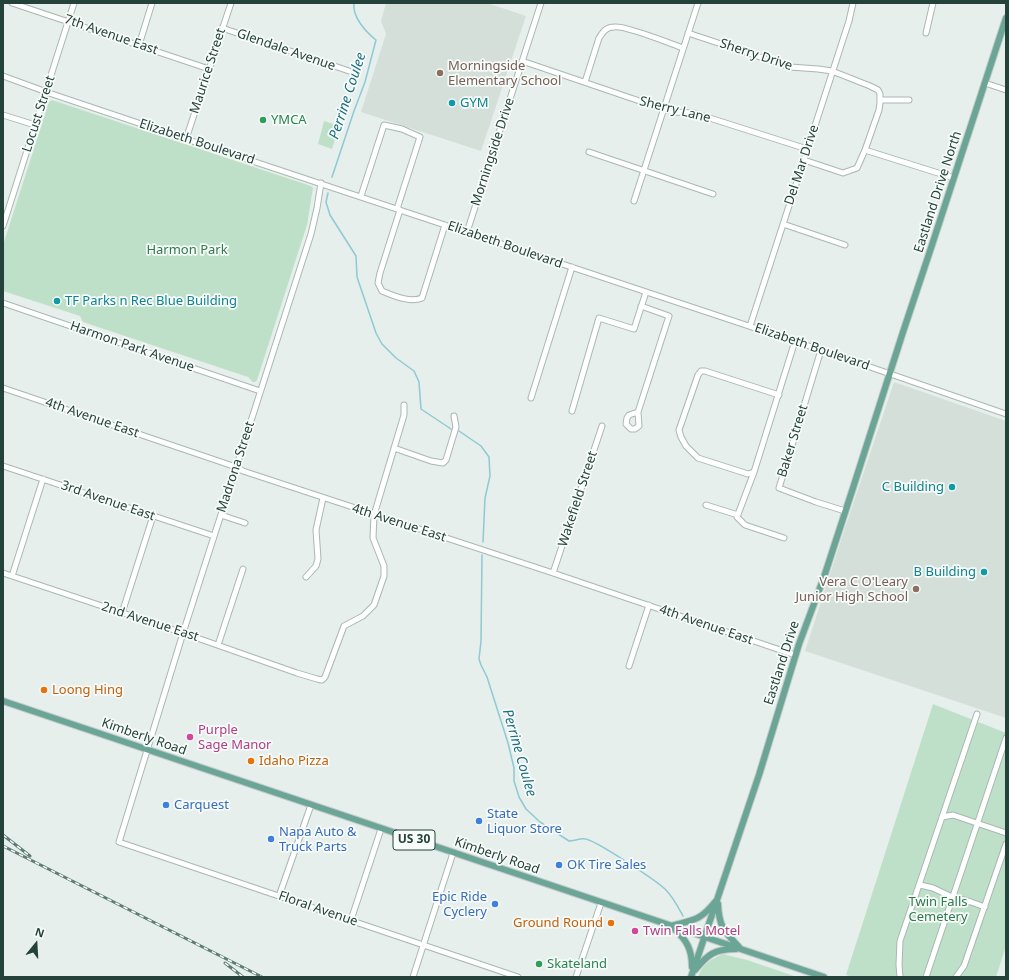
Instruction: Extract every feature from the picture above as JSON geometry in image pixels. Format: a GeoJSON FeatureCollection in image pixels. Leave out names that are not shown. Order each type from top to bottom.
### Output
{"type":"FeatureCollection","features":[{"type":"Feature","properties":{"kind":"main road","name":"Eastland Drive North"},"geometry":{"type":"LineString","coordinates":[[889,373],[1006,18]]}},
{"type":"Feature","properties":{"kind":"main road","name":"Eastland Drive"},"geometry":{"type":"LineString","coordinates":[[692,975],[759,775],[796,655],[824,577],[889,373]]}},
{"type":"Feature","properties":{"kind":"main road","name":"Kimberly Road"},"geometry":{"type":"LineString","coordinates":[[3,702],[824,977]]}},
{"type":"Feature","properties":{"kind":"main road"},"geometry":{"type":"LineString","coordinates":[[671,926],[699,918],[707,912],[718,899]]}},
{"type":"Feature","properties":{"kind":"main road"},"geometry":{"type":"LineString","coordinates":[[718,899],[721,925],[726,934],[741,948]]}},
{"type":"Feature","properties":{"kind":"main road"},"geometry":{"type":"LineString","coordinates":[[671,926],[680,934],[689,946],[692,953],[692,975]]}},
{"type":"Feature","properties":{"kind":"main road"},"geometry":{"type":"LineString","coordinates":[[692,975],[708,956],[728,949],[741,948]]}},
{"type":"Feature","properties":{"kind":"street","name":"7th Avenue East"},"geometry":{"type":"LineString","coordinates":[[12,3],[209,69]]}},
{"type":"Feature","properties":{"kind":"street","name":"Locust Street"},"geometry":{"type":"LineString","coordinates":[[3,225],[74,3]]}},
{"type":"Feature","properties":{"kind":"street"},"geometry":{"type":"LineString","coordinates":[[138,45],[152,3]]}},
{"type":"Feature","properties":{"kind":"street","name":"Maurice Street"},"geometry":{"type":"LineString","coordinates":[[186,139],[231,3]]}},
{"type":"Feature","properties":{"kind":"street","name":"Morningside Drive"},"geometry":{"type":"LineString","coordinates":[[467,232],[541,3]]}},
{"type":"Feature","properties":{"kind":"street"},"geometry":{"type":"LineString","coordinates":[[634,201],[698,3]]}},
{"type":"Feature","properties":{"kind":"street","name":"Del Mar Drive"},"geometry":{"type":"LineString","coordinates":[[750,326],[849,21],[853,3]]}},
{"type":"Feature","properties":{"kind":"street"},"geometry":{"type":"LineString","coordinates":[[926,33],[933,3]]}},
{"type":"Feature","properties":{"kind":"street"},"geometry":{"type":"LineString","coordinates":[[585,82],[600,38],[603,32],[608,28],[621,26],[683,48]]}},
{"type":"Feature","properties":{"kind":"street","name":"Glendale Avenue"},"geometry":{"type":"LineString","coordinates":[[222,28],[349,71]]}},
{"type":"Feature","properties":{"kind":"street","name":"Sherry Drive"},"geometry":{"type":"LineString","coordinates":[[688,33],[790,67],[832,71],[878,90],[880,100]]}},
{"type":"Feature","properties":{"kind":"street","name":"Sherry Lane"},"geometry":{"type":"LineString","coordinates":[[522,61],[663,109],[674,112],[694,113],[807,149]]}},
{"type":"Feature","properties":{"kind":"street","name":"Elizabeth Boulevard"},"geometry":{"type":"LineString","coordinates":[[3,76],[186,139],[795,341],[1006,414]]}},
{"type":"Feature","properties":{"kind":"street"},"geometry":{"type":"LineString","coordinates":[[985,83],[1006,90]]}},
{"type":"Feature","properties":{"kind":"street"},"geometry":{"type":"LineString","coordinates":[[804,160],[843,173],[857,168],[879,110],[880,100],[909,100]]}},
{"type":"Feature","properties":{"kind":"street"},"geometry":{"type":"LineString","coordinates":[[3,115],[35,125]]}},
{"type":"Feature","properties":{"kind":"street"},"geometry":{"type":"LineString","coordinates":[[361,196],[384,125],[402,129],[420,137],[378,283],[382,291],[393,296],[415,301],[422,298],[445,225]]}},
{"type":"Feature","properties":{"kind":"street"},"geometry":{"type":"LineString","coordinates":[[865,150],[954,178]]}},
{"type":"Feature","properties":{"kind":"street"},"geometry":{"type":"LineString","coordinates":[[589,152],[713,194]]}},
{"type":"Feature","properties":{"kind":"street","name":"Madrona Street"},"geometry":{"type":"LineString","coordinates":[[118,842],[310,234],[317,208],[321,183]]}},
{"type":"Feature","properties":{"kind":"street"},"geometry":{"type":"LineString","coordinates":[[783,224],[845,245]]}},
{"type":"Feature","properties":{"kind":"street"},"geometry":{"type":"LineString","coordinates":[[531,398],[572,267]]}},
{"type":"Feature","properties":{"kind":"street"},"geometry":{"type":"LineString","coordinates":[[572,411],[599,318],[634,329],[646,292]]}},
{"type":"Feature","properties":{"kind":"street","name":"Harmon Park Avenue"},"geometry":{"type":"LineString","coordinates":[[3,303],[260,391]]}},
{"type":"Feature","properties":{"kind":"street"},"geometry":{"type":"LineString","coordinates":[[638,412],[669,316],[641,306]]}},
{"type":"Feature","properties":{"kind":"street"},"geometry":{"type":"LineString","coordinates":[[784,538],[745,525],[737,517],[754,472],[795,341]]}},
{"type":"Feature","properties":{"kind":"street","name":"Baker Street"},"geometry":{"type":"LineString","coordinates":[[821,350],[779,488],[845,511]]}},
{"type":"Feature","properties":{"kind":"street"},"geometry":{"type":"LineString","coordinates":[[754,472],[748,474],[698,458],[686,446],[679,430],[698,375],[701,371],[779,395]]}},
{"type":"Feature","properties":{"kind":"street","name":"4th Avenue East"},"geometry":{"type":"LineString","coordinates":[[3,388],[236,467],[242,471],[553,573],[796,655]]}},
{"type":"Feature","properties":{"kind":"street"},"geometry":{"type":"LineString","coordinates":[[374,515],[404,415],[404,405]]}},
{"type":"Feature","properties":{"kind":"street"},"geometry":{"type":"LineString","coordinates":[[394,448],[431,461],[442,463],[446,460],[456,427],[454,416]]}},
{"type":"Feature","properties":{"kind":"street","name":"Wakefield Street"},"geometry":{"type":"LineString","coordinates":[[553,573],[602,426]]}},
{"type":"Feature","properties":{"kind":"street","name":"3rd Avenue East"},"geometry":{"type":"LineString","coordinates":[[3,466],[214,536]]}},
{"type":"Feature","properties":{"kind":"street"},"geometry":{"type":"LineString","coordinates":[[12,576],[43,479]]}},
{"type":"Feature","properties":{"kind":"street"},"geometry":{"type":"LineString","coordinates":[[306,577],[316,566],[318,559],[316,530],[323,498]]}},
{"type":"Feature","properties":{"kind":"street"},"geometry":{"type":"LineString","coordinates":[[706,504],[738,515]]}},
{"type":"Feature","properties":{"kind":"street"},"geometry":{"type":"LineString","coordinates":[[221,515],[245,523]]}},
{"type":"Feature","properties":{"kind":"street","name":"2nd Avenue East"},"geometry":{"type":"LineString","coordinates":[[3,573],[297,673],[322,680],[325,677],[344,626],[362,616],[374,605],[384,576],[384,566],[373,538],[374,515]]}},
{"type":"Feature","properties":{"kind":"street"},"geometry":{"type":"LineString","coordinates":[[122,613],[153,516]]}},
{"type":"Feature","properties":{"kind":"street"},"geometry":{"type":"LineString","coordinates":[[218,645],[243,569]]}},
{"type":"Feature","properties":{"kind":"street"},"geometry":{"type":"LineString","coordinates":[[629,666],[649,605]]}},
{"type":"Feature","properties":{"kind":"street"},"geometry":{"type":"LineString","coordinates":[[900,977],[900,942],[976,714]]}},
{"type":"Feature","properties":{"kind":"street"},"geometry":{"type":"LineString","coordinates":[[926,977],[1006,738]]}},
{"type":"Feature","properties":{"kind":"street"},"geometry":{"type":"LineString","coordinates":[[279,896],[311,805]]}},
{"type":"Feature","properties":{"kind":"street"},"geometry":{"type":"LineString","coordinates":[[942,817],[953,815],[1006,833]]}},
{"type":"Feature","properties":{"kind":"street"},"geometry":{"type":"LineString","coordinates":[[351,920],[381,829]]}},
{"type":"Feature","properties":{"kind":"street","name":"Floral Avenue"},"geometry":{"type":"LineString","coordinates":[[118,842],[518,977]]}},
{"type":"Feature","properties":{"kind":"street"},"geometry":{"type":"LineString","coordinates":[[956,977],[964,966],[1006,844]]}},
{"type":"Feature","properties":{"kind":"street"},"geometry":{"type":"LineString","coordinates":[[413,977],[453,853]]}},
{"type":"Feature","properties":{"kind":"street"},"geometry":{"type":"LineString","coordinates":[[920,885],[933,888],[952,897],[985,907]]}},
{"type":"Feature","properties":{"kind":"street"},"geometry":{"type":"LineString","coordinates":[[576,977],[601,903]]}},
{"type":"Feature","properties":{"kind":"shaded area","name":"Morningside Elementary School"},"geometry":{"type":"Polygon","coordinates":[[[386,3],[487,3],[526,16],[481,151],[361,112],[386,34],[381,21],[386,3]]]}},
{"type":"Feature","properties":{"kind":"shaded area","name":"Vera C O'Leary Junior High School"},"geometry":{"type":"Polygon","coordinates":[[[894,382],[1006,421],[1006,718],[805,651],[894,382]]]}},
{"type":"Feature","properties":{"kind":"green space","name":"Harmon Park"},"geometry":{"type":"Polygon","coordinates":[[[52,100],[311,186],[313,188],[307,225],[257,380],[255,382],[248,377],[83,322],[80,316],[3,291],[3,245],[49,102],[52,100]]]}},
{"type":"Feature","properties":{"kind":"green space"},"geometry":{"type":"Polygon","coordinates":[[[324,121],[339,126],[332,149],[318,144],[324,121]]]}},
{"type":"Feature","properties":{"kind":"green space","name":"Twin Falls Cemetery"},"geometry":{"type":"Polygon","coordinates":[[[933,704],[1006,733],[1006,946],[996,977],[853,977],[846,975],[933,704]]]}},
{"type":"Feature","properties":{"kind":"green space"},"geometry":{"type":"Polygon","coordinates":[[[723,954],[747,960],[797,977],[698,977],[705,965],[723,954]]]}},
{"type":"Feature","properties":{"kind":"waterway","name":"Perrine Coulee"},"geometry":{"type":"LineString","coordinates":[[332,177],[365,82],[376,40],[368,33],[357,19],[354,3]]}},
{"type":"Feature","properties":{"kind":"waterway","name":"Perrine Coulee"},"geometry":{"type":"LineString","coordinates":[[328,193],[326,202],[330,215],[356,256],[357,277],[376,333],[382,344],[396,358],[414,371],[419,382],[421,409],[451,429]]}},
{"type":"Feature","properties":{"kind":"waterway","name":"Perrine Coulee"},"geometry":{"type":"LineString","coordinates":[[459,431],[481,446],[489,457],[490,476],[485,498],[483,542]]}},
{"type":"Feature","properties":{"kind":"waterway","name":"Perrine Coulee"},"geometry":{"type":"LineString","coordinates":[[482,555],[481,641],[479,659],[487,677],[508,743],[514,768],[514,781],[519,797],[526,809],[540,822],[569,841],[583,839],[591,841],[626,861],[651,878],[669,893],[683,916]]}},
{"type":"Feature","properties":{"kind":"railway"},"geometry":{"type":"LineString","coordinates":[[3,835],[30,856]]}},
{"type":"Feature","properties":{"kind":"railway"},"geometry":{"type":"LineString","coordinates":[[3,846],[262,977]]}},
{"type":"Feature","properties":{"kind":"railway"},"geometry":{"type":"LineString","coordinates":[[225,963],[243,977]]}},
{"type":"Feature","properties":{"kind":"place","name":"Morningside Elementary School"},"geometry":{"type":"Point","coordinates":[440,73]}},
{"type":"Feature","properties":{"kind":"place","name":"GYM"},"geometry":{"type":"Point","coordinates":[452,103]}},
{"type":"Feature","properties":{"kind":"place","name":"YMCA"},"geometry":{"type":"Point","coordinates":[263,120]}},
{"type":"Feature","properties":{"kind":"place","name":"TF Parks n Rec Blue Building"},"geometry":{"type":"Point","coordinates":[57,301]}},
{"type":"Feature","properties":{"kind":"place","name":"C Building"},"geometry":{"type":"Point","coordinates":[952,487]}},
{"type":"Feature","properties":{"kind":"place","name":"B Building"},"geometry":{"type":"Point","coordinates":[984,572]}},
{"type":"Feature","properties":{"kind":"place","name":"Vera C O'Leary Junior High School"},"geometry":{"type":"Point","coordinates":[916,589]}},
{"type":"Feature","properties":{"kind":"place","name":"Loong Hing"},"geometry":{"type":"Point","coordinates":[44,690]}},
{"type":"Feature","properties":{"kind":"place","name":"Purple Sage Manor"},"geometry":{"type":"Point","coordinates":[190,737]}},
{"type":"Feature","properties":{"kind":"place","name":"Idaho Pizza"},"geometry":{"type":"Point","coordinates":[251,761]}},
{"type":"Feature","properties":{"kind":"place","name":"Carquest"},"geometry":{"type":"Point","coordinates":[166,805]}},
{"type":"Feature","properties":{"kind":"place","name":"State Liquor Store"},"geometry":{"type":"Point","coordinates":[479,821]}},
{"type":"Feature","properties":{"kind":"place","name":"Napa Auto & Truck Parts"},"geometry":{"type":"Point","coordinates":[271,839]}},
{"type":"Feature","properties":{"kind":"place","name":"OK Tire Sales"},"geometry":{"type":"Point","coordinates":[559,865]}},
{"type":"Feature","properties":{"kind":"place","name":"Epic Ride Cyclery"},"geometry":{"type":"Point","coordinates":[495,904]}},
{"type":"Feature","properties":{"kind":"place","name":"Ground Round"},"geometry":{"type":"Point","coordinates":[611,923]}},
{"type":"Feature","properties":{"kind":"place","name":"Twin Falls Motel"},"geometry":{"type":"Point","coordinates":[635,931]}},
{"type":"Feature","properties":{"kind":"place","name":"Skateland"},"geometry":{"type":"Point","coordinates":[539,964]}}]}
